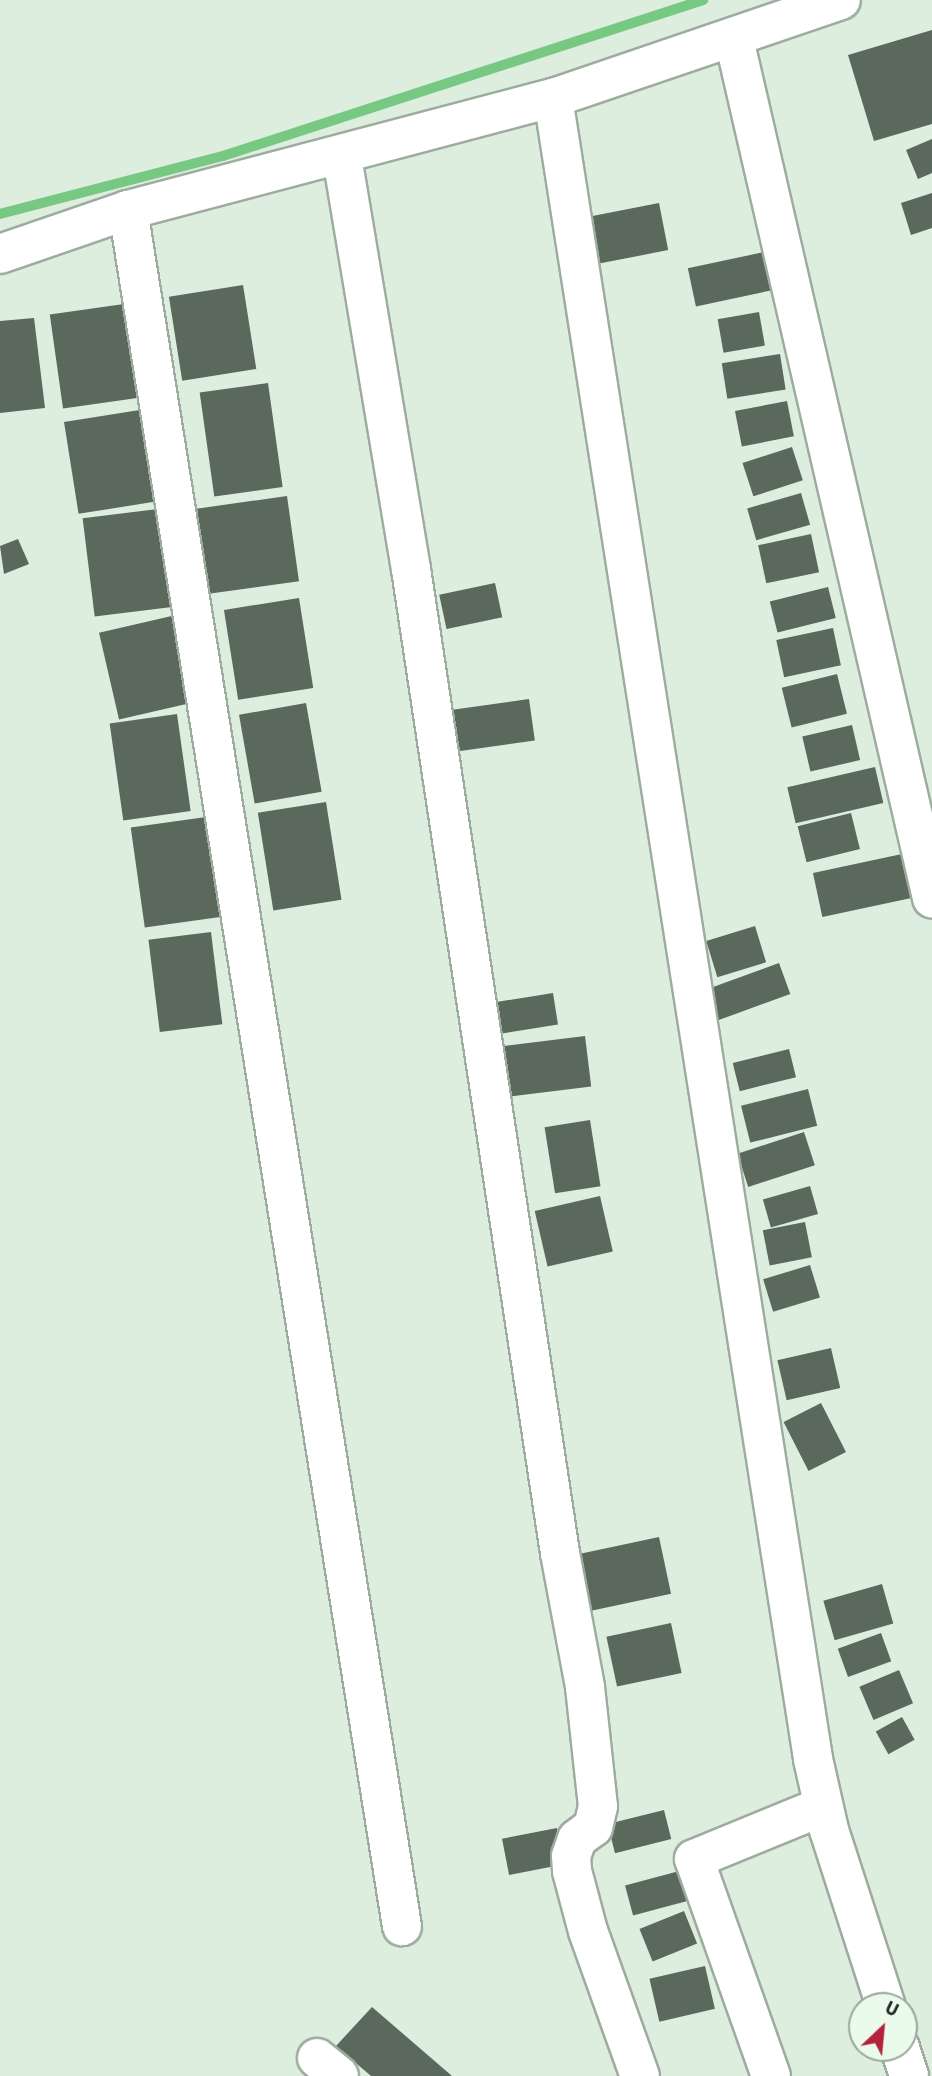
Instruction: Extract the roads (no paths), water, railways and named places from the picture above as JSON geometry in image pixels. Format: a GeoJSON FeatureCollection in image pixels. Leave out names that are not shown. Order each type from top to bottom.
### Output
{"type":"FeatureCollection","features":[{"type":"Feature","properties":{"kind":"street"},"geometry":{"type":"LineString","coordinates":[[0,254],[128,210],[342,157],[552,98],[734,39],[841,0]]}},
{"type":"Feature","properties":{"kind":"street"},"geometry":{"type":"LineString","coordinates":[[734,39],[932,898]]}},
{"type":"Feature","properties":{"kind":"street"},"geometry":{"type":"LineString","coordinates":[[552,98],[823,1806],[882,1992]]}},
{"type":"Feature","properties":{"kind":"street"},"geometry":{"type":"LineString","coordinates":[[342,157],[411,569],[559,1553],[585,1687],[598,1806],[593,1827],[578,1839],[571,1856],[572,1871],[588,1931],[640,2076]]}},
{"type":"Feature","properties":{"kind":"street"},"geometry":{"type":"LineString","coordinates":[[128,210],[402,1926]]}},
{"type":"Feature","properties":{"kind":"street"},"geometry":{"type":"LineString","coordinates":[[771,2076],[694,1859],[823,1806]]}},
{"type":"Feature","properties":{"kind":"street"},"geometry":{"type":"LineString","coordinates":[[925,2076],[932,2074]]}},
{"type":"Feature","properties":{"kind":"waterway"},"geometry":{"type":"LineString","coordinates":[[0,214],[223,156],[703,0]]}}]}
